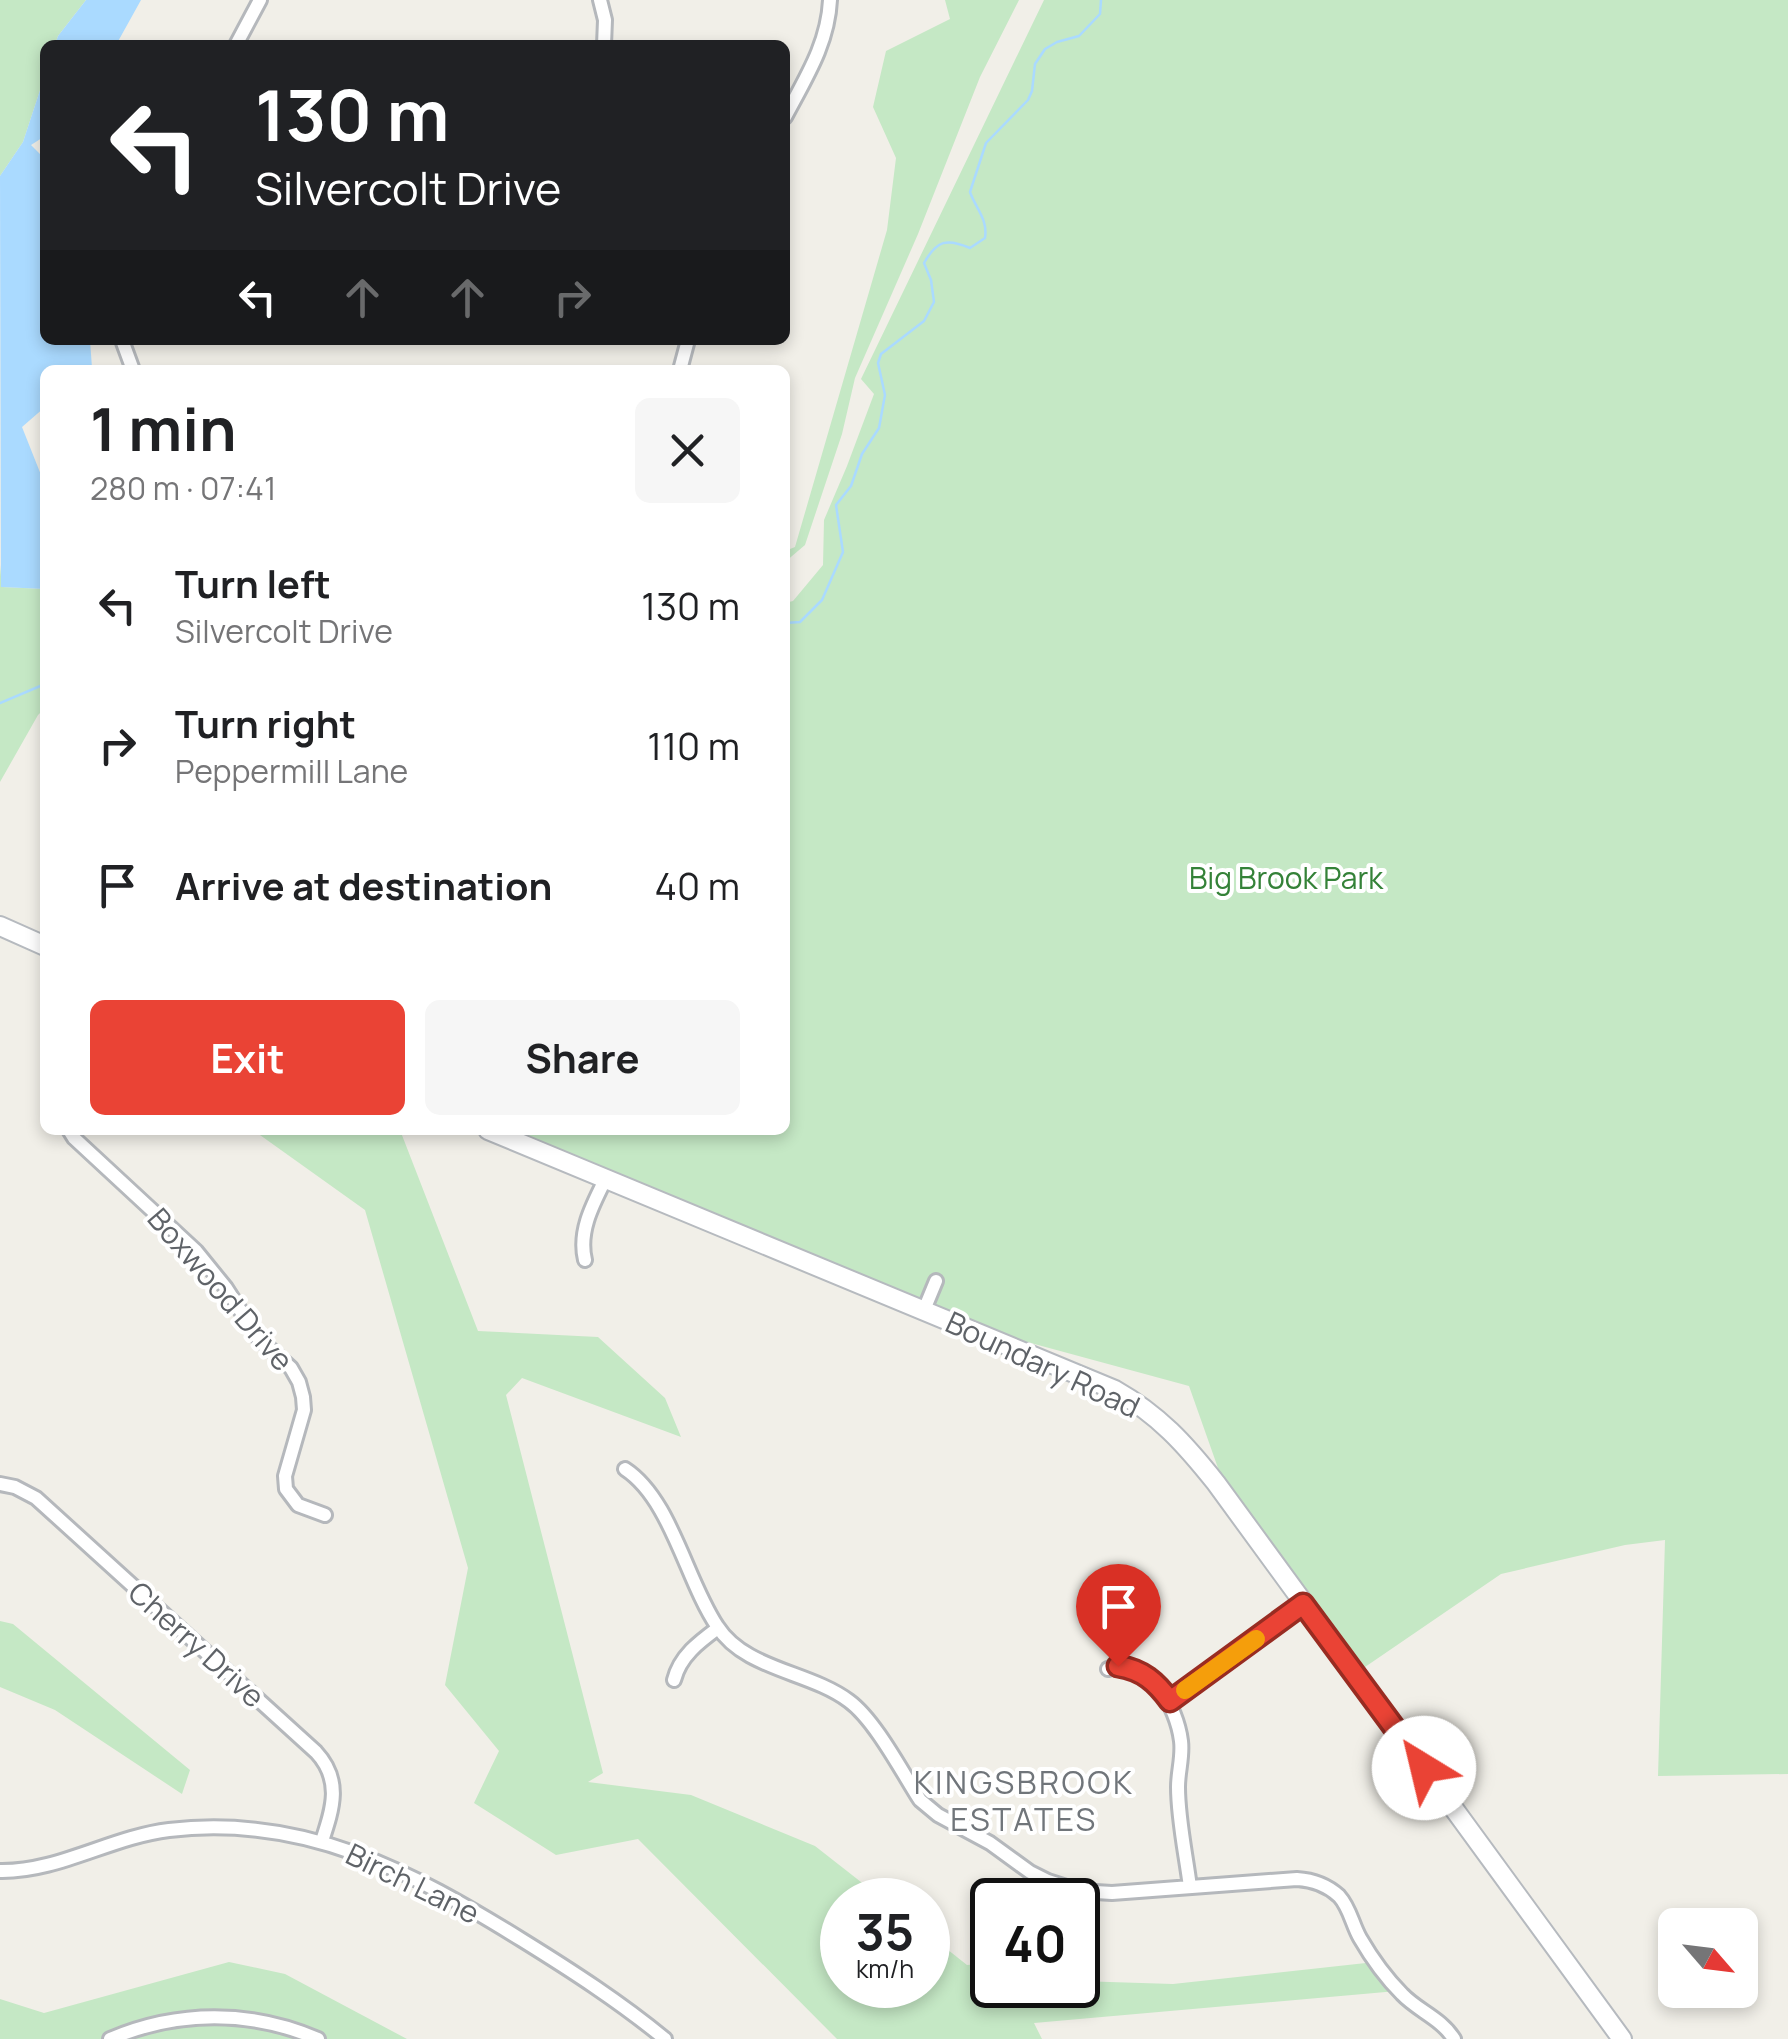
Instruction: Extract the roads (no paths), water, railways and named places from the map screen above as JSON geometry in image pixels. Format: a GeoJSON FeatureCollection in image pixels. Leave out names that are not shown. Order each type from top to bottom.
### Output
{"type":"FeatureCollection","features":[{"type":"Feature","properties":{"kind":"street"},"geometry":{"type":"LineString","coordinates":[[239,40],[260,0]]}},
{"type":"Feature","properties":{"kind":"street"},"geometry":{"type":"LineString","coordinates":[[600,0],[604,40]]}},
{"type":"Feature","properties":{"kind":"street"},"geometry":{"type":"LineString","coordinates":[[790,108],[824,39],[830,0]]}},
{"type":"Feature","properties":{"kind":"street"},"geometry":{"type":"LineString","coordinates":[[0,926],[40,944]]}},
{"type":"Feature","properties":{"kind":"street","name":"Boxwood Drive"},"geometry":{"type":"LineString","coordinates":[[72,1135],[196,1251],[258,1338],[291,1368],[304,1397],[304,1410],[285,1476],[286,1489],[298,1505],[324,1515]]}},
{"type":"Feature","properties":{"kind":"street","name":"Boundary Road"},"geometry":{"type":"LineString","coordinates":[[500,1135],[1115,1390],[1161,1421],[1184,1442],[1216,1483],[1622,2039]]}},
{"type":"Feature","properties":{"kind":"street"},"geometry":{"type":"LineString","coordinates":[[585,1260],[584,1230],[606,1178]]}},
{"type":"Feature","properties":{"kind":"street"},"geometry":{"type":"LineString","coordinates":[[924,1310],[936,1281]]}},
{"type":"Feature","properties":{"kind":"street"},"geometry":{"type":"LineString","coordinates":[[625,1468],[653,1497],[718,1628],[752,1657],[848,1700],[870,1723],[920,1800],[938,1814],[990,1842],[1030,1872],[1061,1886],[1096,1893],[1297,1879],[1327,1887],[1343,1902],[1359,1936],[1399,1991],[1441,2023],[1454,2039]]}},
{"type":"Feature","properties":{"kind":"street","name":"Cherry Drive"},"geometry":{"type":"LineString","coordinates":[[0,1484],[25,1490],[36,1498],[324,1760],[333,1781],[334,1797],[322,1841]]}},
{"type":"Feature","properties":{"kind":"street"},"geometry":{"type":"LineString","coordinates":[[1170,1701],[1303,1604]]}},
{"type":"Feature","properties":{"kind":"street"},"geometry":{"type":"LineString","coordinates":[[674,1680],[689,1652],[718,1628]]}},
{"type":"Feature","properties":{"kind":"street"},"geometry":{"type":"LineString","coordinates":[[1108,1669],[1118,1666],[1137,1670],[1148,1676],[1170,1701],[1182,1746],[1178,1788],[1190,1887]]}},
{"type":"Feature","properties":{"kind":"street","name":"Birch Lane"},"geometry":{"type":"LineString","coordinates":[[0,1870],[34,1868],[126,1838],[168,1830],[214,1826],[322,1841],[386,1866],[480,1914],[608,1993],[666,2039]]}},
{"type":"Feature","properties":{"kind":"street"},"geometry":{"type":"LineString","coordinates":[[110,2039],[158,2023],[218,2016],[265,2022],[318,2039]]}},
{"type":"Feature","properties":{"kind":"water"},"geometry":{"type":"Polygon","coordinates":[[[86,0],[141,0],[119,40],[57,40],[86,0]]]}},
{"type":"Feature","properties":{"kind":"water"},"geometry":{"type":"Polygon","coordinates":[[[40,90],[40,139],[31,145],[40,154],[40,345],[90,345],[92,365],[40,365],[40,411],[22,427],[40,472],[40,589],[1,587],[0,176],[23,142],[40,90]]]}},
{"type":"Feature","properties":{"kind":"waterway"},"geometry":{"type":"LineString","coordinates":[[790,623],[800,622],[822,600],[843,552],[836,505],[851,486],[862,454],[879,428],[885,395],[878,363],[881,354],[924,321],[934,302],[924,263],[943,243],[970,248],[985,238],[983,220],[970,192],[986,143],[1028,100],[1035,64],[1045,49],[1079,36],[1100,14],[1101,0]]}},
{"type":"Feature","properties":{"kind":"waterway"},"geometry":{"type":"LineString","coordinates":[[0,703],[40,686]]}},
{"type":"Feature","properties":{"kind":"district","name":"KINGSBROOK ESTATES"},"geometry":{"type":"Point","coordinates":[1024,1800]}},
{"type":"Feature","properties":{"kind":"park label","name":"Big Brook Park"},"geometry":{"type":"Point","coordinates":[1286,877]}}]}
